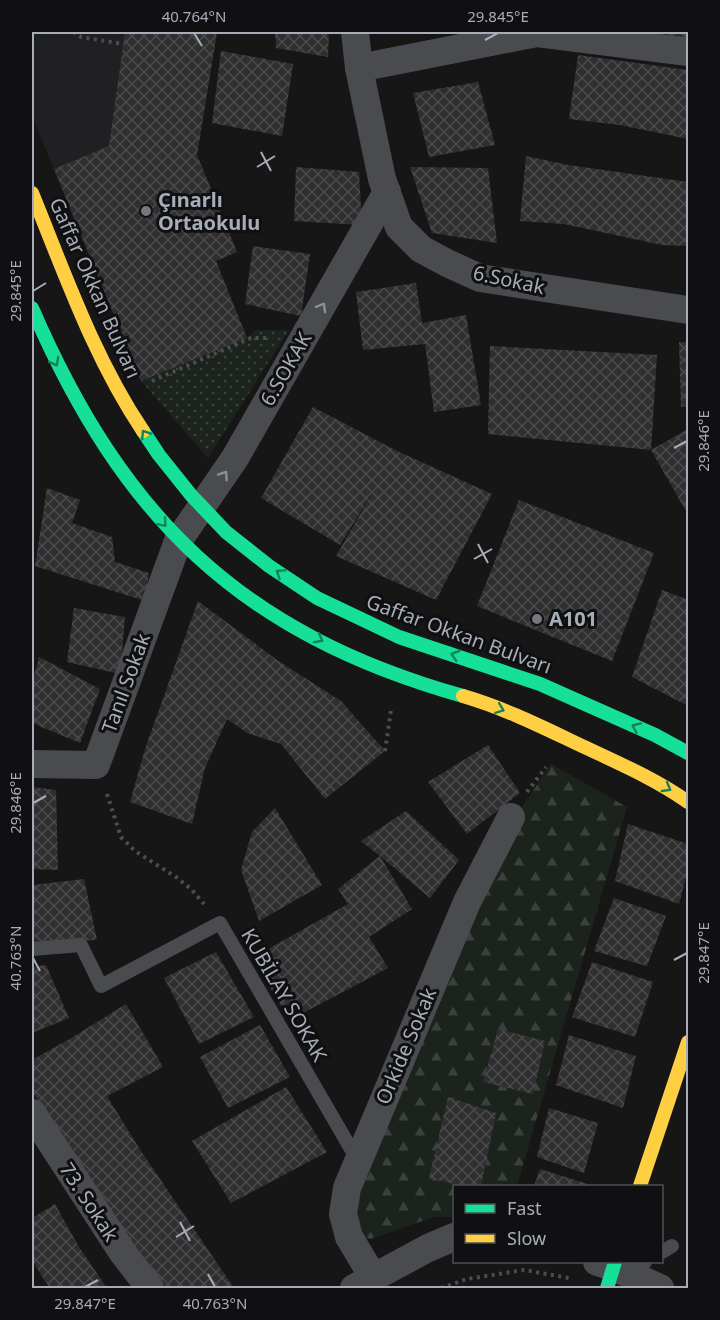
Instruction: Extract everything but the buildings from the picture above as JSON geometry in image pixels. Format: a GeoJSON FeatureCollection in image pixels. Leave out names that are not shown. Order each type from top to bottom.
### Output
{"type":"FeatureCollection","features":[{"type":"Feature","properties":{"kind":"main road","name":"Gaffar Okkan Bulvarı"},"geometry":{"type":"LineString","coordinates":[[32,193],[102,362],[129,410],[159,455],[226,532],[317,598],[399,637],[540,684],[655,735],[688,753]]}},
{"type":"Feature","properties":{"kind":"main road"},"geometry":{"type":"LineString","coordinates":[[32,308],[48,350],[87,421],[132,486],[178,540],[226,583],[282,620],[342,651],[394,675],[499,708],[638,772],[688,802]]}},
{"type":"Feature","properties":{"kind":"main road"},"geometry":{"type":"LineString","coordinates":[[640,1185],[688,1042]]}},
{"type":"Feature","properties":{"kind":"street","name":"6.Sokak"},"geometry":{"type":"LineString","coordinates":[[355,32],[358,68],[382,179],[399,227],[421,249],[480,278],[688,310]]}},
{"type":"Feature","properties":{"kind":"street"},"geometry":{"type":"LineString","coordinates":[[358,68],[537,33],[688,52]]}},
{"type":"Feature","properties":{"kind":"street","name":"6.SOKAK"},"geometry":{"type":"LineString","coordinates":[[178,540],[235,458],[387,192]]}},
{"type":"Feature","properties":{"kind":"street","name":"Tanıl Sokak"},"geometry":{"type":"LineString","coordinates":[[96,765],[178,540]]}},
{"type":"Feature","properties":{"kind":"street"},"geometry":{"type":"LineString","coordinates":[[32,764],[96,765]]}},
{"type":"Feature","properties":{"kind":"street","name":"Orkide Sokak"},"geometry":{"type":"LineString","coordinates":[[364,1283],[343,1214],[347,1188],[467,903],[511,817]]}},
{"type":"Feature","properties":{"kind":"street","name":"73. Sokak"},"geometry":{"type":"LineString","coordinates":[[32,1113],[123,1253],[150,1288]]}},
{"type":"Feature","properties":{"kind":"street"},"geometry":{"type":"LineString","coordinates":[[364,1283],[428,1248],[453,1237]]}},
{"type":"Feature","properties":{"kind":"street"},"geometry":{"type":"LineString","coordinates":[[616,1271],[660,1288]]}},
{"type":"Feature","properties":{"kind":"lane","name":"KUBİLAY SOKAK"},"geometry":{"type":"LineString","coordinates":[[32,949],[81,945],[101,986],[220,923],[358,1161]]}},
{"type":"Feature","properties":{"kind":"path"},"geometry":{"type":"LineString","coordinates":[[73,32],[81,37],[123,44]]}},
{"type":"Feature","properties":{"kind":"path"},"geometry":{"type":"LineString","coordinates":[[145,385],[251,338],[282,341],[298,348]]}},
{"type":"Feature","properties":{"kind":"path"},"geometry":{"type":"LineString","coordinates":[[385,751],[392,706]]}},
{"type":"Feature","properties":{"kind":"path"},"geometry":{"type":"LineString","coordinates":[[96,765],[122,837],[135,851],[192,890],[220,923]]}},
{"type":"Feature","properties":{"kind":"path"},"geometry":{"type":"LineString","coordinates":[[441,1288],[467,1279],[524,1270],[595,1282],[616,1271]]}},
{"type":"Feature","properties":{"kind":"shaded area","name":"Çınarlı Ortaokulu"},"geometry":{"type":"Polygon","coordinates":[[[32,32],[217,32],[197,155],[237,252],[216,261],[247,338],[141,381],[32,116],[32,32]]]}},
{"type":"Feature","properties":{"kind":"green space"},"geometry":{"type":"Polygon","coordinates":[[[256,330],[289,330],[208,458],[141,381],[247,338],[256,330]]]}},
{"type":"Feature","properties":{"kind":"green space"},"geometry":{"type":"Polygon","coordinates":[[[551,764],[627,807],[517,1185],[453,1185],[453,1217],[434,1217],[370,1239],[363,1236],[351,1189],[514,819],[551,764]]]}},
{"type":"Feature","properties":{"kind":"traffic: fast"},"geometry":{"type":"LineString","coordinates":[[32,308],[68,382],[106,448],[150,506],[198,557],[253,601],[314,638],[384,670],[463,696]]}},
{"type":"Feature","properties":{"kind":"traffic: fast"},"geometry":{"type":"LineString","coordinates":[[143,431],[191,495],[226,532],[269,566],[317,598],[399,637],[540,684],[655,735],[688,753]]}},
{"type":"Feature","properties":{"kind":"traffic: fast"},"geometry":{"type":"LineString","coordinates":[[607,1288],[615,1263]]}},
{"type":"Feature","properties":{"kind":"traffic: slow"},"geometry":{"type":"LineString","coordinates":[[32,193],[95,345],[143,431]]}},
{"type":"Feature","properties":{"kind":"traffic: slow"},"geometry":{"type":"LineString","coordinates":[[463,696],[522,718],[606,757],[688,802]]}},
{"type":"Feature","properties":{"kind":"traffic: slow"},"geometry":{"type":"LineString","coordinates":[[640,1185],[688,1042]]}},
{"type":"Feature","properties":{"kind":"place","name":"Çınarlı Ortaokulu"},"geometry":{"type":"Point","coordinates":[146,211]}},
{"type":"Feature","properties":{"kind":"place","name":"A101"},"geometry":{"type":"Point","coordinates":[537,619]}}]}
